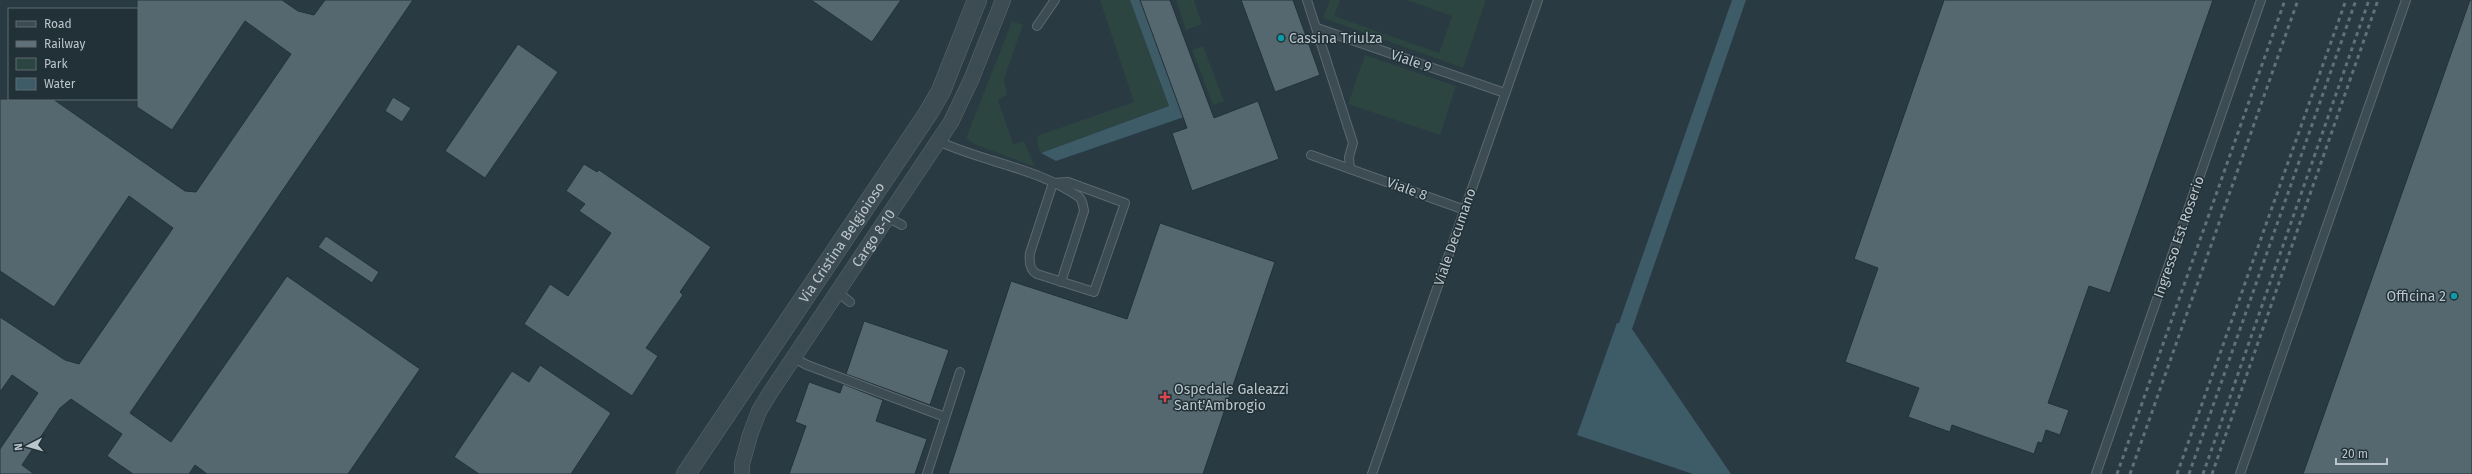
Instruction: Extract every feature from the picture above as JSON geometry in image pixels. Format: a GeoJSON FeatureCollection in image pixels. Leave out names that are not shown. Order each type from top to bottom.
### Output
{"type":"FeatureCollection","features":[{"type":"Feature","properties":{"kind":"street","name":"Via Cristina Belgioioso"},"geometry":{"type":"LineString","coordinates":[[686,474],[927,115],[941,91],[977,0]]}},
{"type":"Feature","properties":{"kind":"street","name":"Cargo 8-10"},"geometry":{"type":"LineString","coordinates":[[742,474],[742,464],[750,435],[759,411],[792,357],[938,141],[960,104],[1003,0]]}},
{"type":"Feature","properties":{"kind":"lane"},"geometry":{"type":"LineString","coordinates":[[1037,26],[1055,0]]}},
{"type":"Feature","properties":{"kind":"lane"},"geometry":{"type":"LineString","coordinates":[[1307,0],[1353,143],[1349,157],[1350,169]]}},
{"type":"Feature","properties":{"kind":"lane","name":"Viale Decumano"},"geometry":{"type":"LineString","coordinates":[[1372,474],[1538,0]]}},
{"type":"Feature","properties":{"kind":"lane","name":"Ingresso Est Roserio"},"geometry":{"type":"LineString","coordinates":[[2096,474],[2261,0]]}},
{"type":"Feature","properties":{"kind":"lane"},"geometry":{"type":"LineString","coordinates":[[2240,474],[2406,0]]}},
{"type":"Feature","properties":{"kind":"lane","name":"Viale 9"},"geometry":{"type":"LineString","coordinates":[[1317,28],[1505,93]]}},
{"type":"Feature","properties":{"kind":"lane"},"geometry":{"type":"LineString","coordinates":[[938,141],[1053,183],[1079,198],[1083,202],[1084,211],[1061,282]]}},
{"type":"Feature","properties":{"kind":"lane","name":"Viale 8"},"geometry":{"type":"LineString","coordinates":[[1311,156],[1465,210]]}},
{"type":"Feature","properties":{"kind":"lane"},"geometry":{"type":"LineString","coordinates":[[1068,182],[1125,202],[1094,292],[1034,273],[1029,260],[1053,183],[1068,182]]}},
{"type":"Feature","properties":{"kind":"lane"},"geometry":{"type":"LineString","coordinates":[[887,217],[902,225]]}},
{"type":"Feature","properties":{"kind":"lane"},"geometry":{"type":"LineString","coordinates":[[836,291],[850,302]]}},
{"type":"Feature","properties":{"kind":"lane"},"geometry":{"type":"LineString","coordinates":[[792,357],[807,365],[945,417]]}},
{"type":"Feature","properties":{"kind":"lane"},"geometry":{"type":"LineString","coordinates":[[927,474],[960,372]]}},
{"type":"Feature","properties":{"kind":"green space"},"geometry":{"type":"Polygon","coordinates":[[[1100,0],[1130,0],[1169,106],[1041,153],[1038,148],[1037,136],[1134,102],[1100,0]]]}},
{"type":"Feature","properties":{"kind":"green space"},"geometry":{"type":"Polygon","coordinates":[[[1176,0],[1194,0],[1202,24],[1186,30],[1176,0]]]}},
{"type":"Feature","properties":{"kind":"green space"},"geometry":{"type":"Polygon","coordinates":[[[1330,0],[1340,0],[1334,16],[1439,53],[1452,16],[1407,0],[1486,0],[1463,68],[1323,18],[1330,0]]]}},
{"type":"Feature","properties":{"kind":"green space"},"geometry":{"type":"Polygon","coordinates":[[[1012,21],[1023,25],[1004,79],[1007,95],[998,100],[1013,144],[1024,141],[1035,167],[974,144],[966,138],[1012,21]]]}},
{"type":"Feature","properties":{"kind":"green space"},"geometry":{"type":"Polygon","coordinates":[[[1203,46],[1224,101],[1213,105],[1192,50],[1203,46]]]}},
{"type":"Feature","properties":{"kind":"green space"},"geometry":{"type":"Polygon","coordinates":[[[1365,55],[1456,86],[1440,135],[1348,104],[1365,55]]]}},
{"type":"Feature","properties":{"kind":"water"},"geometry":{"type":"Polygon","coordinates":[[[1130,0],[1141,0],[1184,117],[1056,161],[1041,153],[1169,106],[1130,0]]]}},
{"type":"Feature","properties":{"kind":"water"},"geometry":{"type":"Polygon","coordinates":[[[1732,0],[1746,0],[1632,329],[1731,474],[1693,474],[1577,435],[1617,323],[1619,323],[1732,0]]]}},
{"type":"Feature","properties":{"kind":"building"},"geometry":{"type":"Polygon","coordinates":[[[137,0],[282,0],[298,11],[314,15],[325,0],[413,0],[130,413],[171,442],[287,276],[420,369],[348,474],[207,474],[195,465],[189,474],[133,474],[107,456],[122,434],[71,399],[60,408],[22,465],[34,474],[0,474],[0,449],[38,393],[12,375],[0,392],[0,317],[65,360],[79,364],[173,228],[129,196],[54,307],[0,271],[0,99],[54,100],[185,191],[196,192],[291,54],[245,21],[172,130],[137,107],[137,0]]]}},
{"type":"Feature","properties":{"kind":"building"},"geometry":{"type":"Polygon","coordinates":[[[811,0],[901,0],[872,42],[811,0]]]}},
{"type":"Feature","properties":{"kind":"building"},"geometry":{"type":"Polygon","coordinates":[[[1140,0],[1170,0],[1214,118],[1258,101],[1279,159],[1192,191],[1172,133],[1187,128],[1140,0]]]}},
{"type":"Feature","properties":{"kind":"building","name":"Cassina Triulza"},"geometry":{"type":"Polygon","coordinates":[[[1241,0],[1293,0],[1320,75],[1275,92],[1241,0]]]}},
{"type":"Feature","properties":{"kind":"building"},"geometry":{"type":"Polygon","coordinates":[[[1944,0],[2213,0],[2110,293],[2089,286],[2048,403],[2069,410],[2060,435],[2046,430],[2042,443],[2038,442],[2034,454],[1952,425],[1950,432],[1908,417],[1919,388],[1845,362],[1878,268],[1854,259],[1944,0]]]}},
{"type":"Feature","properties":{"kind":"building"},"geometry":{"type":"Polygon","coordinates":[[[2470,0],[2472,0],[2472,474],[2303,474],[2470,0]]]}},
{"type":"Feature","properties":{"kind":"building"},"geometry":{"type":"Polygon","coordinates":[[[518,44],[558,72],[485,178],[445,151],[518,44]]]}},
{"type":"Feature","properties":{"kind":"building"},"geometry":{"type":"Polygon","coordinates":[[[393,97],[411,108],[402,122],[385,111],[393,97]]]}},
{"type":"Feature","properties":{"kind":"building"},"geometry":{"type":"Polygon","coordinates":[[[584,164],[597,172],[599,170],[711,247],[680,292],[683,295],[646,348],[658,356],[632,396],[524,324],[550,284],[568,296],[611,233],[579,211],[585,204],[566,191],[584,164]]]}},
{"type":"Feature","properties":{"kind":"building"},"geometry":{"type":"Polygon","coordinates":[[[1160,223],[1275,262],[1203,474],[948,474],[1011,281],[1127,319],[1160,223]]]}},
{"type":"Feature","properties":{"kind":"building"},"geometry":{"type":"Polygon","coordinates":[[[326,236],[379,272],[372,283],[318,247],[326,236]]]}},
{"type":"Feature","properties":{"kind":"building"},"geometry":{"type":"Polygon","coordinates":[[[864,321],[949,350],[930,405],[846,374],[864,321]]]}},
{"type":"Feature","properties":{"kind":"building"},"geometry":{"type":"Polygon","coordinates":[[[540,365],[611,413],[571,474],[479,474],[454,457],[512,371],[529,382],[540,365]]]}},
{"type":"Feature","properties":{"kind":"building"},"geometry":{"type":"Polygon","coordinates":[[[809,382],[840,393],[843,384],[883,400],[876,421],[927,439],[915,474],[789,474],[806,426],[795,422],[809,382]]]}},
{"type":"Feature","properties":{"kind":"railway"},"geometry":{"type":"LineString","coordinates":[[2117,474],[2285,0]]}},
{"type":"Feature","properties":{"kind":"railway"},"geometry":{"type":"LineString","coordinates":[[2130,474],[2298,0]]}},
{"type":"Feature","properties":{"kind":"railway"},"geometry":{"type":"LineString","coordinates":[[2177,474],[2346,0]]}},
{"type":"Feature","properties":{"kind":"railway"},"geometry":{"type":"LineString","coordinates":[[2189,474],[2356,0]]}},
{"type":"Feature","properties":{"kind":"railway"},"geometry":{"type":"LineString","coordinates":[[2203,474],[2369,0]]}},
{"type":"Feature","properties":{"kind":"railway"},"geometry":{"type":"LineString","coordinates":[[2212,474],[2378,0]]}},
{"type":"Feature","properties":{"kind":"place","name":"Cassina Triulza"},"geometry":{"type":"Point","coordinates":[1281,38]}},
{"type":"Feature","properties":{"kind":"place","name":"Officina 2"},"geometry":{"type":"Point","coordinates":[2454,296]}},
{"type":"Feature","properties":{"kind":"place","name":"Ospedale Galeazzi Sant'Ambrogio"},"geometry":{"type":"Point","coordinates":[1165,397]}}]}
